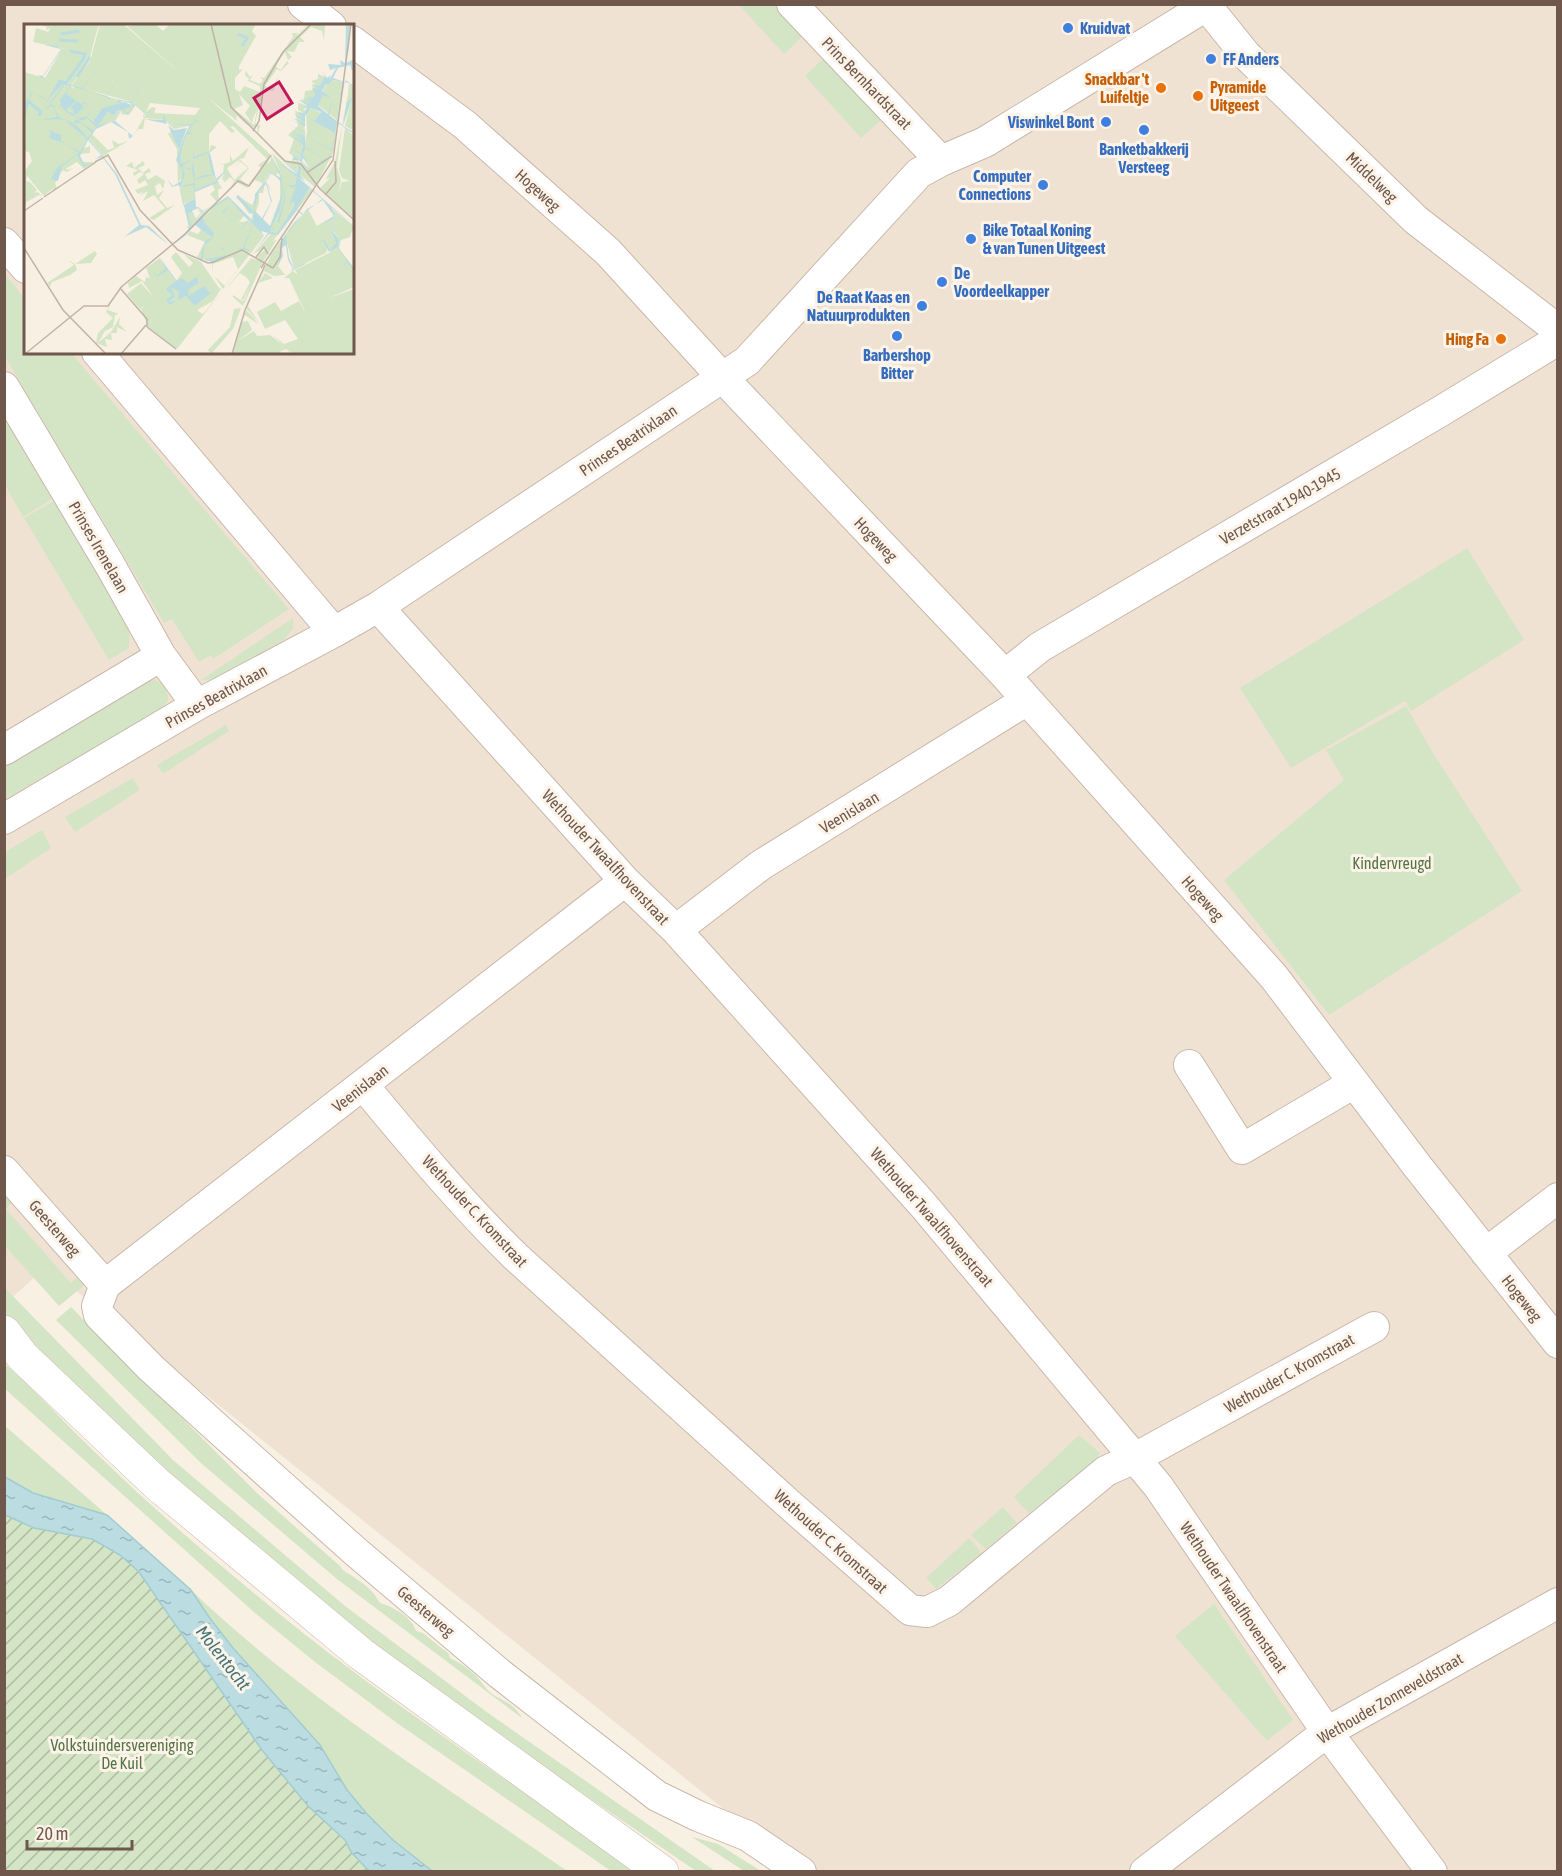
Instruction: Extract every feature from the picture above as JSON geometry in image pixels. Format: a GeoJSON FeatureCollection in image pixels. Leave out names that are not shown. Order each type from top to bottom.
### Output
{"type":"FeatureCollection","features":[{"type":"Feature","properties":{"kind":"main road"},"geometry":{"type":"LineString","coordinates":[[11,1345],[157,1484],[360,1654],[662,1872]]}},
{"type":"Feature","properties":{"kind":"street"},"geometry":{"type":"LineString","coordinates":[[303,4],[328,24]]}},
{"type":"Feature","properties":{"kind":"street","name":"Prins Bernhardstraat"},"geometry":{"type":"LineString","coordinates":[[792,4],[941,160]]}},
{"type":"Feature","properties":{"kind":"street","name":"Prinses Beatrixlaan"},"geometry":{"type":"LineString","coordinates":[[4,819],[197,705],[378,606],[747,361],[919,174],[941,160],[985,142],[1205,5]]}},
{"type":"Feature","properties":{"kind":"street","name":"Middelweg"},"geometry":{"type":"LineString","coordinates":[[1205,5],[1246,55],[1416,220],[1557,330]]}},
{"type":"Feature","properties":{"kind":"street","name":"Hogeweg"},"geometry":{"type":"LineString","coordinates":[[354,42],[465,125],[608,252],[722,377],[1005,675],[1274,977],[1557,1343]]}},
{"type":"Feature","properties":{"kind":"street"},"geometry":{"type":"LineString","coordinates":[[4,243],[24,266]]}},
{"type":"Feature","properties":{"kind":"street","name":"Verzetstraat 1940-1945"},"geometry":{"type":"LineString","coordinates":[[1005,675],[1040,647],[1441,411],[1557,340]]}},
{"type":"Feature","properties":{"kind":"street"},"geometry":{"type":"LineString","coordinates":[[99,354],[334,632]]}},
{"type":"Feature","properties":{"kind":"street","name":"Prinses Irenelaan"},"geometry":{"type":"LineString","coordinates":[[4,387],[110,565],[161,656],[197,705]]}},
{"type":"Feature","properties":{"kind":"street","name":"Wethouder Twaalfhovenstraat"},"geometry":{"type":"LineString","coordinates":[[378,606],[625,881],[676,930],[924,1206],[1158,1485],[1327,1732],[1432,1872]]}},
{"type":"Feature","properties":{"kind":"street"},"geometry":{"type":"LineString","coordinates":[[4,750],[161,656]]}},
{"type":"Feature","properties":{"kind":"street","name":"Veenislaan"},"geometry":{"type":"LineString","coordinates":[[676,930],[761,865],[1028,700]]}},
{"type":"Feature","properties":{"kind":"street","name":"Veenislaan"},"geometry":{"type":"LineString","coordinates":[[102,1292],[625,881]]}},
{"type":"Feature","properties":{"kind":"street"},"geometry":{"type":"LineString","coordinates":[[1189,1065],[1242,1149],[1354,1083]]}},
{"type":"Feature","properties":{"kind":"street","name":"Wethouder C. Kromstraat"},"geometry":{"type":"LineString","coordinates":[[363,1085],[475,1217],[515,1256],[790,1505],[910,1610],[927,1612],[949,1601],[1106,1471],[1134,1458],[1374,1327]]}},
{"type":"Feature","properties":{"kind":"street","name":"Geesterweg"},"geometry":{"type":"LineString","coordinates":[[4,1171],[102,1292],[97,1306],[99,1315],[151,1368],[356,1552],[500,1674],[657,1796],[698,1816],[748,1836],[801,1872]]}},
{"type":"Feature","properties":{"kind":"street"},"geometry":{"type":"LineString","coordinates":[[1486,1253],[1557,1198]]}},
{"type":"Feature","properties":{"kind":"street","name":"Wethouder Zonneveldstraat"},"geometry":{"type":"LineString","coordinates":[[1145,1872],[1327,1732],[1557,1603]]}},
{"type":"Feature","properties":{"kind":"shaded area"},"geometry":{"type":"Polygon","coordinates":[[[5,5],[1557,5],[1557,1871],[801,1871],[46,1267],[5,1304],[5,5]]]}},
{"type":"Feature","properties":{"kind":"green space"},"geometry":{"type":"Polygon","coordinates":[[[739,5],[774,5],[803,36],[784,54],[739,5]]]}},
{"type":"Feature","properties":{"kind":"green space"},"geometry":{"type":"Polygon","coordinates":[[[824,58],[881,120],[861,138],[805,76],[824,58]]]}},
{"type":"Feature","properties":{"kind":"green space"},"geometry":{"type":"Polygon","coordinates":[[[5,274],[24,298],[24,354],[72,354],[289,609],[213,659],[211,655],[199,662],[172,619],[164,623],[5,357],[5,274]]]}},
{"type":"Feature","properties":{"kind":"green space"},"geometry":{"type":"Polygon","coordinates":[[[5,419],[52,499],[23,517],[5,485],[5,419]]]}},
{"type":"Feature","properties":{"kind":"green space"},"geometry":{"type":"Polygon","coordinates":[[[54,501],[130,630],[129,648],[109,660],[24,518],[54,501]]]}},
{"type":"Feature","properties":{"kind":"green space"},"geometry":{"type":"Polygon","coordinates":[[[1467,548],[1524,640],[1411,711],[1405,701],[1291,768],[1240,688],[1467,548]]]}},
{"type":"Feature","properties":{"kind":"green space"},"geometry":{"type":"Polygon","coordinates":[[[293,618],[293,628],[285,639],[213,680],[201,680],[293,618]]]}},
{"type":"Feature","properties":{"kind":"green space"},"geometry":{"type":"Polygon","coordinates":[[[151,679],[166,688],[168,700],[163,708],[5,799],[5,764],[151,679]]]}},
{"type":"Feature","properties":{"kind":"green space","name":"Kindervreugd"},"geometry":{"type":"Polygon","coordinates":[[[1406,706],[1433,753],[1522,891],[1329,1015],[1224,880],[1344,780],[1326,750],[1406,706]]]}},
{"type":"Feature","properties":{"kind":"green space"},"geometry":{"type":"Polygon","coordinates":[[[226,725],[229,731],[163,774],[157,765],[226,725]]]}},
{"type":"Feature","properties":{"kind":"green space"},"geometry":{"type":"Polygon","coordinates":[[[133,778],[140,790],[75,832],[65,817],[133,778]]]}},
{"type":"Feature","properties":{"kind":"green space"},"geometry":{"type":"Polygon","coordinates":[[[42,830],[51,848],[5,879],[5,852],[42,830]]]}},
{"type":"Feature","properties":{"kind":"green space"},"geometry":{"type":"Polygon","coordinates":[[[4,1187],[15,1199],[6,1209],[71,1283],[81,1273],[88,1282],[59,1306],[5,1246],[4,1187]]]}},
{"type":"Feature","properties":{"kind":"green space"},"geometry":{"type":"Polygon","coordinates":[[[4,1287],[173,1460],[345,1606],[488,1713],[715,1871],[696,1871],[462,1711],[363,1640],[231,1532],[62,1374],[5,1316],[4,1287]]]}},
{"type":"Feature","properties":{"kind":"green space"},"geometry":{"type":"Polygon","coordinates":[[[71,1307],[258,1494],[343,1570],[366,1586],[380,1603],[396,1610],[411,1621],[416,1631],[423,1633],[449,1654],[450,1658],[470,1671],[489,1692],[508,1703],[522,1718],[337,1579],[202,1464],[56,1320],[71,1307]]]}},
{"type":"Feature","properties":{"kind":"green space"},"geometry":{"type":"Polygon","coordinates":[[[5,1364],[142,1497],[277,1612],[409,1712],[634,1871],[611,1871],[397,1723],[315,1662],[255,1613],[5,1389],[5,1364]]]}},
{"type":"Feature","properties":{"kind":"green space"},"geometry":{"type":"Polygon","coordinates":[[[4,1425],[107,1515],[33,1493],[5,1477],[4,1425]]]}},
{"type":"Feature","properties":{"kind":"green space"},"geometry":{"type":"Polygon","coordinates":[[[1079,1435],[1100,1453],[1096,1461],[1029,1513],[1014,1497],[1079,1435]]]}},
{"type":"Feature","properties":{"kind":"green space"},"geometry":{"type":"Polygon","coordinates":[[[1003,1507],[1017,1523],[986,1549],[971,1535],[1003,1507]]]}},
{"type":"Feature","properties":{"kind":"green space","name":"Volkstuindersvereniging De Kuil"},"geometry":{"type":"Polygon","coordinates":[[[4,1515],[34,1528],[92,1539],[120,1555],[139,1572],[262,1750],[308,1806],[345,1840],[351,1852],[369,1871],[5,1871],[4,1515]]]}},
{"type":"Feature","properties":{"kind":"green space"},"geometry":{"type":"Polygon","coordinates":[[[969,1538],[982,1553],[936,1589],[926,1578],[969,1538]]]}},
{"type":"Feature","properties":{"kind":"green space"},"geometry":{"type":"Polygon","coordinates":[[[191,1590],[279,1667],[326,1703],[373,1738],[567,1871],[432,1871],[393,1840],[367,1814],[347,1790],[320,1745],[233,1648],[191,1590]]]}},
{"type":"Feature","properties":{"kind":"green space"},"geometry":{"type":"Polygon","coordinates":[[[1214,1604],[1293,1720],[1267,1741],[1175,1636],[1214,1604]]]}},
{"type":"Feature","properties":{"kind":"green space"},"geometry":{"type":"Polygon","coordinates":[[[692,1837],[718,1844],[761,1871],[744,1871],[692,1837]]]}},
{"type":"Feature","properties":{"kind":"water","name":"Molentocht"},"geometry":{"type":"Polygon","coordinates":[[[5,1477],[33,1493],[107,1515],[191,1590],[233,1648],[320,1745],[347,1790],[367,1814],[393,1840],[432,1871],[369,1871],[351,1852],[345,1840],[308,1806],[262,1750],[139,1572],[120,1555],[92,1539],[34,1528],[5,1515],[5,1477]]]}},
{"type":"Feature","properties":{"kind":"place","name":"Kruidvat"},"geometry":{"type":"Point","coordinates":[1068,28]}},
{"type":"Feature","properties":{"kind":"place","name":"FF Anders"},"geometry":{"type":"Point","coordinates":[1211,59]}},
{"type":"Feature","properties":{"kind":"place","name":"Snackbar 't Luifeltje"},"geometry":{"type":"Point","coordinates":[1161,88]}},
{"type":"Feature","properties":{"kind":"place","name":"Pyramide Uitgeest"},"geometry":{"type":"Point","coordinates":[1198,96]}},
{"type":"Feature","properties":{"kind":"place","name":"Viswinkel Bont"},"geometry":{"type":"Point","coordinates":[1106,122]}},
{"type":"Feature","properties":{"kind":"place","name":"Banketbakkerij Versteeg"},"geometry":{"type":"Point","coordinates":[1144,130]}},
{"type":"Feature","properties":{"kind":"place","name":"Computer Connections"},"geometry":{"type":"Point","coordinates":[1043,185]}},
{"type":"Feature","properties":{"kind":"place","name":"Bike Totaal Koning & van Tunen Uitgeest"},"geometry":{"type":"Point","coordinates":[971,239]}},
{"type":"Feature","properties":{"kind":"place","name":"De Voordeelkapper"},"geometry":{"type":"Point","coordinates":[942,282]}},
{"type":"Feature","properties":{"kind":"place","name":"De Raat Kaas en Natuurprodukten"},"geometry":{"type":"Point","coordinates":[922,306]}},
{"type":"Feature","properties":{"kind":"place","name":"Barbershop Bitter"},"geometry":{"type":"Point","coordinates":[897,336]}},
{"type":"Feature","properties":{"kind":"place","name":"Hing Fa"},"geometry":{"type":"Point","coordinates":[1501,339]}}]}
